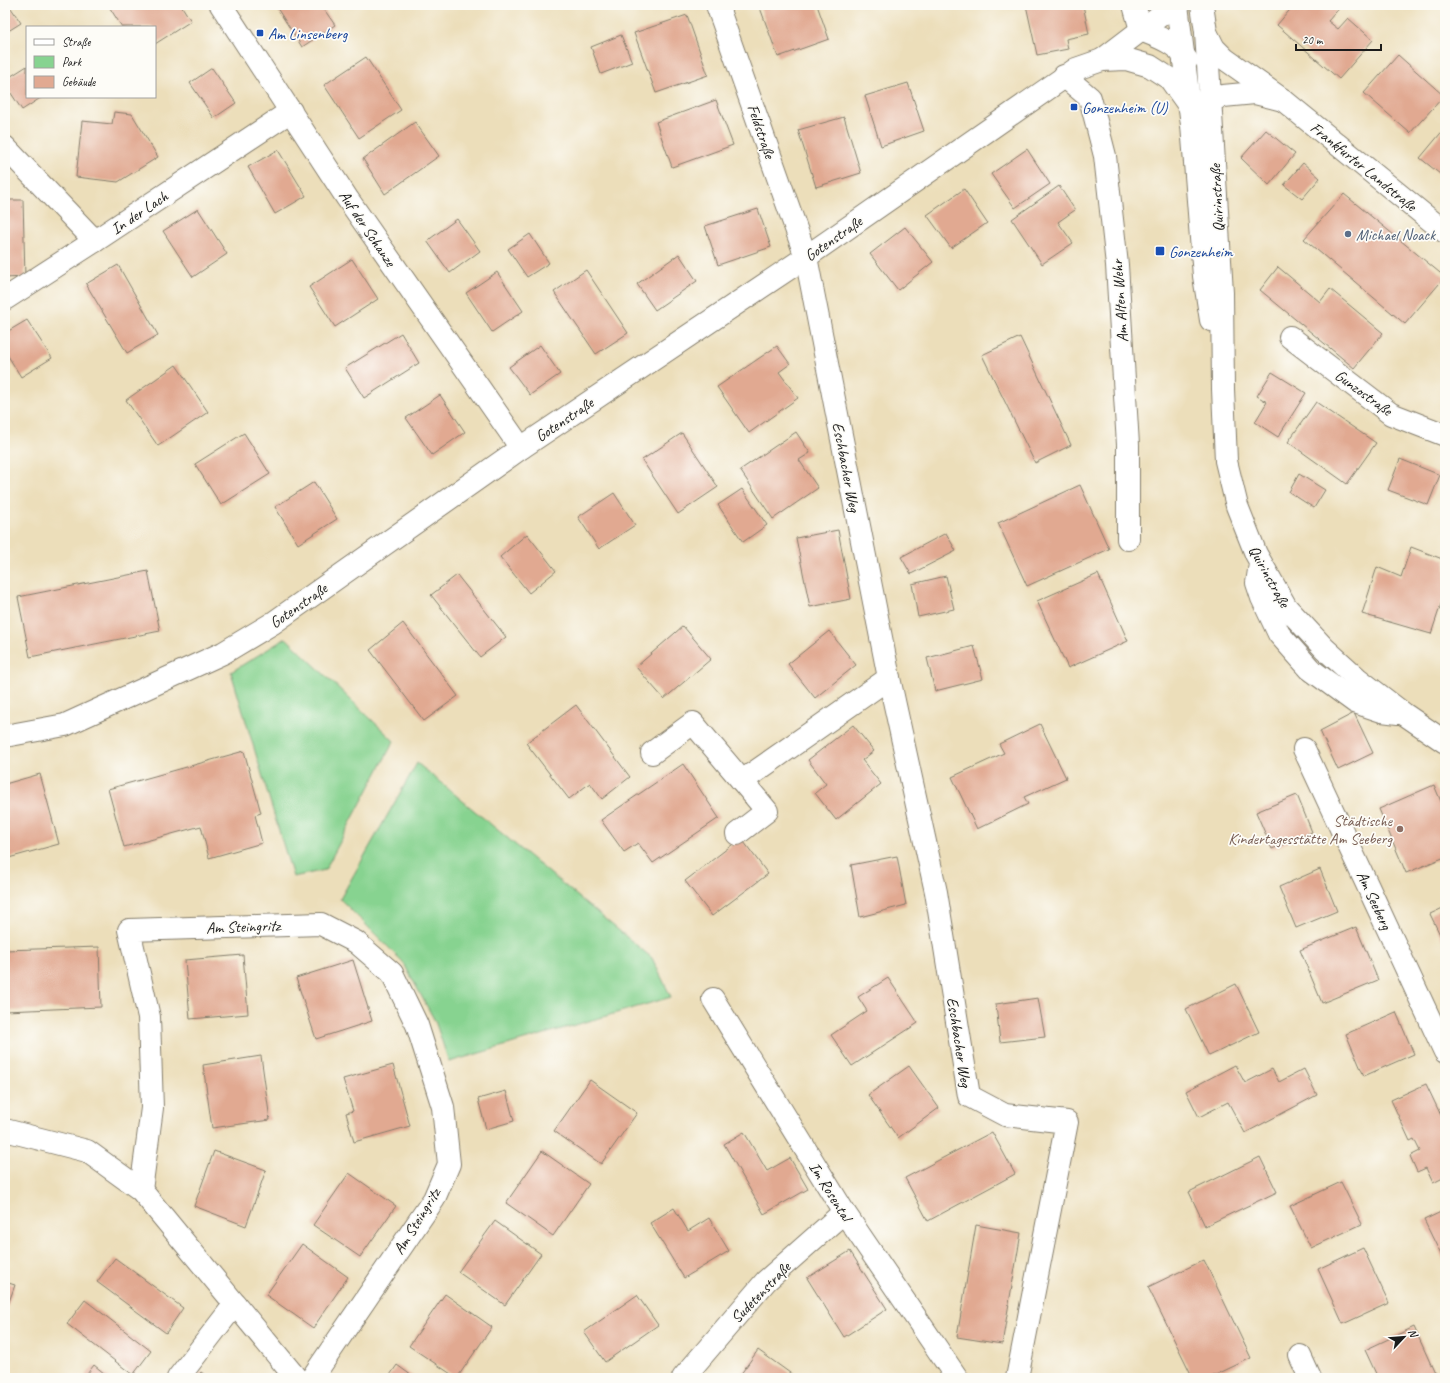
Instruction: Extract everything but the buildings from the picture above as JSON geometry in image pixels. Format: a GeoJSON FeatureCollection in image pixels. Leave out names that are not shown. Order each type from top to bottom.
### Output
{"type":"FeatureCollection","features":[{"type":"Feature","properties":{"kind":"street","name":"Auf der Schanze"},"geometry":{"type":"LineString","coordinates":[[221,5],[350,203],[521,448]]}},
{"type":"Feature","properties":{"kind":"street","name":"Feldstraße"},"geometry":{"type":"LineString","coordinates":[[717,5],[806,257]]}},
{"type":"Feature","properties":{"kind":"street"},"geometry":{"type":"LineString","coordinates":[[1134,5],[1141,30],[1166,40],[1183,52]]}},
{"type":"Feature","properties":{"kind":"street","name":"Gotenstraße"},"geometry":{"type":"LineString","coordinates":[[1102,60],[1174,5]]}},
{"type":"Feature","properties":{"kind":"street"},"geometry":{"type":"LineString","coordinates":[[1177,5],[1183,52]]}},
{"type":"Feature","properties":{"kind":"street","name":"Frankfurter Landstraße"},"geometry":{"type":"LineString","coordinates":[[1202,5],[1206,32],[1214,48],[1225,58],[1283,100],[1445,232]]}},
{"type":"Feature","properties":{"kind":"street","name":"Quirinstraße"},"geometry":{"type":"LineString","coordinates":[[1206,32],[1202,103],[1204,276],[1223,389]]}},
{"type":"Feature","properties":{"kind":"street","name":"Quirinstraße"},"geometry":{"type":"LineString","coordinates":[[1183,52],[1202,103],[1212,123],[1222,293],[1223,389],[1226,461],[1237,506],[1260,561],[1286,607],[1324,648],[1357,678],[1404,714],[1445,742]]}},
{"type":"Feature","properties":{"kind":"street","name":"Gotenstraße"},"geometry":{"type":"LineString","coordinates":[[5,736],[65,725],[223,652],[273,623],[521,448],[806,257],[1076,69],[1102,60],[1126,59],[1150,66],[1202,103]]}},
{"type":"Feature","properties":{"kind":"street","name":"Am Alten Wehr"},"geometry":{"type":"LineString","coordinates":[[1064,76],[1090,98],[1105,156],[1118,280],[1128,445],[1128,539]]}},
{"type":"Feature","properties":{"kind":"street","name":"Frankfurter Landstraße"},"geometry":{"type":"LineString","coordinates":[[1202,103],[1223,96],[1255,93],[1283,100]]}},
{"type":"Feature","properties":{"kind":"street","name":"In der Lach"},"geometry":{"type":"LineString","coordinates":[[6,151],[95,242],[291,111]]}},
{"type":"Feature","properties":{"kind":"street"},"geometry":{"type":"LineString","coordinates":[[5,299],[95,242]]}},
{"type":"Feature","properties":{"kind":"street","name":"Eschbacher Weg"},"geometry":{"type":"LineString","coordinates":[[806,257],[849,442],[862,511],[889,678],[936,892],[969,1096],[1005,1115],[1067,1122],[1017,1378]]}},
{"type":"Feature","properties":{"kind":"street","name":"Gunzostraße"},"geometry":{"type":"LineString","coordinates":[[1290,337],[1391,414],[1445,435]]}},
{"type":"Feature","properties":{"kind":"street"},"geometry":{"type":"LineString","coordinates":[[742,781],[889,678]]}},
{"type":"Feature","properties":{"kind":"street"},"geometry":{"type":"LineString","coordinates":[[652,753],[693,723],[767,811],[736,834]]}},
{"type":"Feature","properties":{"kind":"street","name":"Am Seeberg"},"geometry":{"type":"LineString","coordinates":[[1304,749],[1445,1052]]}},
{"type":"Feature","properties":{"kind":"street","name":"Am Steingritz"},"geometry":{"type":"LineString","coordinates":[[141,1190],[152,1108],[149,1017],[129,930],[321,924],[356,942],[392,973],[417,1025],[443,1107],[449,1164],[434,1199],[312,1378]]}},
{"type":"Feature","properties":{"kind":"street","name":"Im Rosental"},"geometry":{"type":"LineString","coordinates":[[713,999],[844,1212],[957,1378]]}},
{"type":"Feature","properties":{"kind":"street"},"geometry":{"type":"LineString","coordinates":[[5,1130],[88,1152],[141,1190],[296,1378]]}},
{"type":"Feature","properties":{"kind":"street","name":"Sudetenstraße"},"geometry":{"type":"LineString","coordinates":[[683,1378],[766,1281],[844,1212]]}},
{"type":"Feature","properties":{"kind":"street"},"geometry":{"type":"LineString","coordinates":[[178,1378],[235,1304]]}},
{"type":"Feature","properties":{"kind":"street"},"geometry":{"type":"LineString","coordinates":[[1300,1356],[1310,1378]]}},
{"type":"Feature","properties":{"kind":"green space"},"geometry":{"type":"Polygon","coordinates":[[[286,638],[394,741],[325,870],[293,877],[231,672],[286,638]]]}},
{"type":"Feature","properties":{"kind":"green space"},"geometry":{"type":"Polygon","coordinates":[[[417,763],[652,958],[671,997],[449,1062],[435,1021],[403,962],[340,899],[417,763]]]}},
{"type":"Feature","properties":{"kind":"place","name":"Am Linsenberg"},"geometry":{"type":"Point","coordinates":[260,33]}},
{"type":"Feature","properties":{"kind":"place","name":"Gonzenheim (U)"},"geometry":{"type":"Point","coordinates":[1074,107]}},
{"type":"Feature","properties":{"kind":"place","name":"Michael Noack"},"geometry":{"type":"Point","coordinates":[1348,234]}},
{"type":"Feature","properties":{"kind":"place","name":"Gonzenheim"},"geometry":{"type":"Point","coordinates":[1160,251]}},
{"type":"Feature","properties":{"kind":"place","name":"Städtische Kindertagesstätte Am Seeberg"},"geometry":{"type":"Point","coordinates":[1400,829]}}]}
